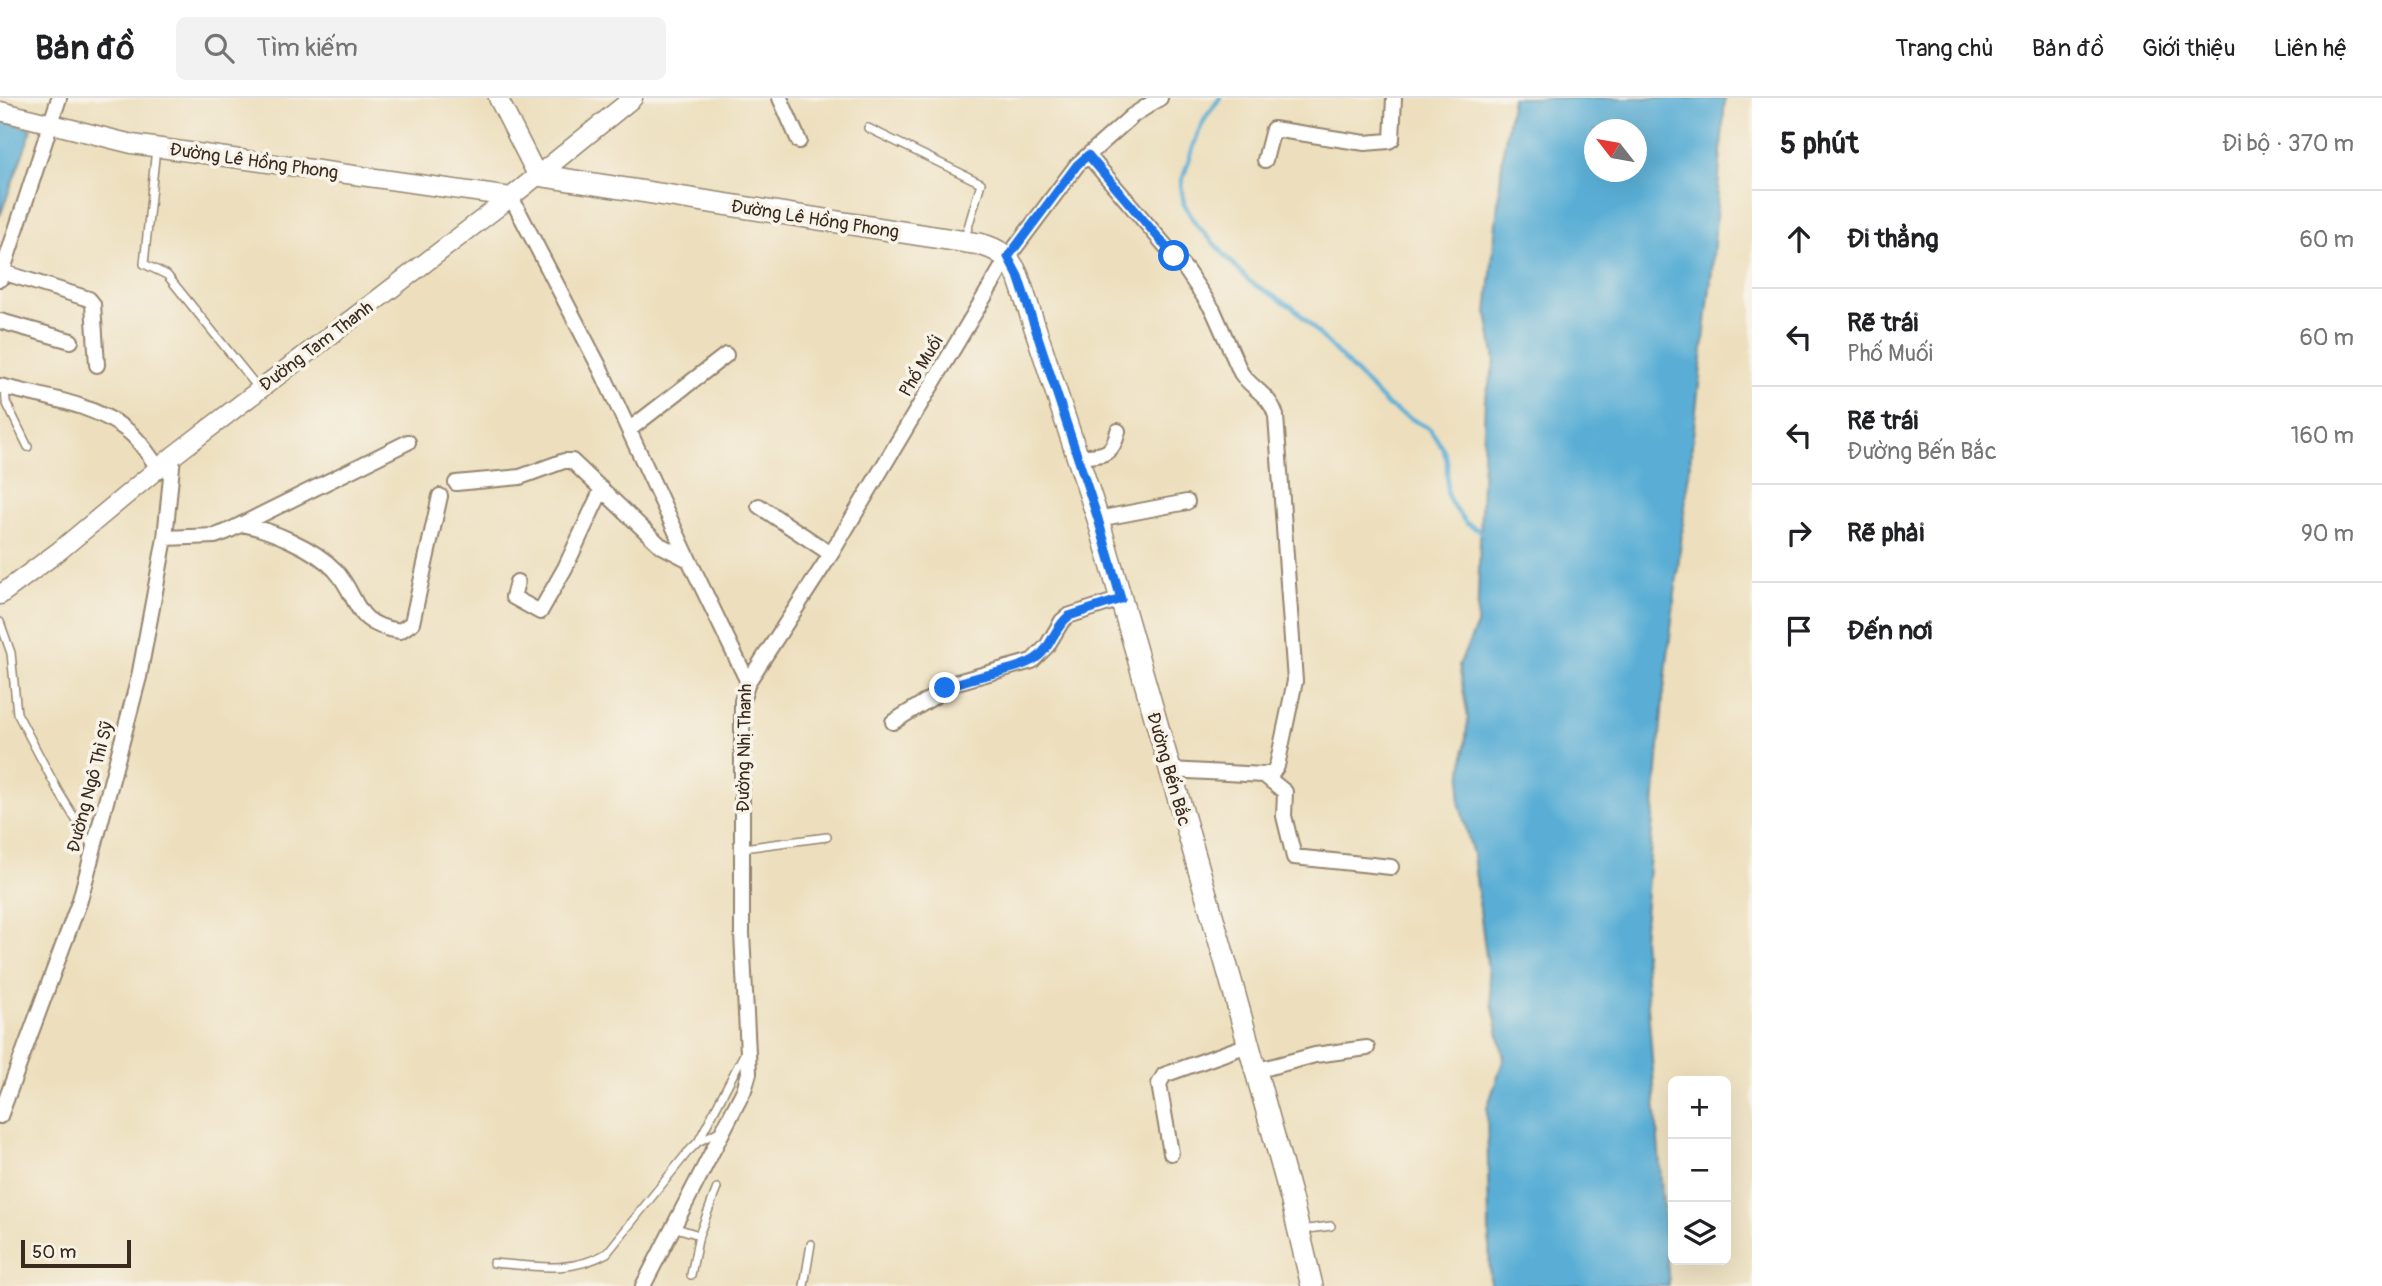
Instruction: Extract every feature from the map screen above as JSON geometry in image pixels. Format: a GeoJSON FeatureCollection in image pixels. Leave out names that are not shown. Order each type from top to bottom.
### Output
{"type":"FeatureCollection","features":[{"type":"Feature","properties":{"kind":"main road","name":"Đường Lê Hồng Phong"},"geometry":{"type":"LineString","coordinates":[[537,175],[964,242],[990,247],[1008,257]]}},
{"type":"Feature","properties":{"kind":"main road","name":"Đường Bến Bắc"},"geometry":{"type":"LineString","coordinates":[[1008,257],[1018,276],[1098,519],[1248,1045],[1312,1286]]}},
{"type":"Feature","properties":{"kind":"street"},"geometry":{"type":"LineString","coordinates":[[59,98],[1,275],[89,299],[93,304],[97,365]]}},
{"type":"Feature","properties":{"kind":"street"},"geometry":{"type":"LineString","coordinates":[[498,98],[537,175]]}},
{"type":"Feature","properties":{"kind":"street","name":"Đường Tam Thanh"},"geometry":{"type":"LineString","coordinates":[[0,595],[59,551],[173,456],[511,197],[633,98]]}},
{"type":"Feature","properties":{"kind":"street"},"geometry":{"type":"LineString","coordinates":[[780,98],[799,141]]}},
{"type":"Feature","properties":{"kind":"street","name":"Phố Muối"},"geometry":{"type":"LineString","coordinates":[[748,682],[831,554],[1008,257],[1077,165],[1132,116],[1159,98]]}},
{"type":"Feature","properties":{"kind":"street"},"geometry":{"type":"LineString","coordinates":[[1265,160],[1273,129],[1365,143],[1389,141],[1392,139],[1394,98]]}},
{"type":"Feature","properties":{"kind":"street","name":"Đường Lê Hồng Phong"},"geometry":{"type":"LineString","coordinates":[[0,111],[132,144],[511,197]]}},
{"type":"Feature","properties":{"kind":"street"},"geometry":{"type":"LineString","coordinates":[[1088,155],[1186,270],[1213,310],[1241,373],[1246,381],[1269,400],[1276,415],[1295,681],[1277,766],[1273,772],[1264,775],[1170,769]]}},
{"type":"Feature","properties":{"kind":"street","name":"Đường Nhị Thanh"},"geometry":{"type":"LineString","coordinates":[[511,197],[630,429],[688,560],[748,682],[742,701],[742,933],[749,1073],[744,1090],[643,1286]]}},
{"type":"Feature","properties":{"kind":"street"},"geometry":{"type":"LineString","coordinates":[[0,321],[72,341]]}},
{"type":"Feature","properties":{"kind":"street"},"geometry":{"type":"LineString","coordinates":[[630,429],[726,355]]}},
{"type":"Feature","properties":{"kind":"street"},"geometry":{"type":"LineString","coordinates":[[3,386],[82,408],[117,424],[138,441],[159,469]]}},
{"type":"Feature","properties":{"kind":"street"},"geometry":{"type":"LineString","coordinates":[[1078,457],[1109,452],[1114,447],[1118,431]]}},
{"type":"Feature","properties":{"kind":"street"},"geometry":{"type":"LineString","coordinates":[[166,538],[215,536],[408,442]]}},
{"type":"Feature","properties":{"kind":"street","name":"Đường Ngô Thì Sỹ"},"geometry":{"type":"LineString","coordinates":[[0,1116],[80,900],[94,849],[139,677],[166,538],[173,456]]}},
{"type":"Feature","properties":{"kind":"street"},"geometry":{"type":"LineString","coordinates":[[456,483],[528,475],[564,461],[577,464],[660,545],[688,560]]}},
{"type":"Feature","properties":{"kind":"street"},"geometry":{"type":"LineString","coordinates":[[517,582],[513,597],[540,612],[565,568],[602,489]]}},
{"type":"Feature","properties":{"kind":"street"},"geometry":{"type":"LineString","coordinates":[[242,524],[262,528],[319,557],[342,579],[357,608],[365,617],[376,625],[400,631],[412,623],[440,496]]}},
{"type":"Feature","properties":{"kind":"street"},"geometry":{"type":"LineString","coordinates":[[1098,519],[1187,502]]}},
{"type":"Feature","properties":{"kind":"street"},"geometry":{"type":"LineString","coordinates":[[759,506],[831,554]]}},
{"type":"Feature","properties":{"kind":"street"},"geometry":{"type":"LineString","coordinates":[[893,722],[957,682],[1032,661],[1047,646],[1062,621],[1069,616],[1121,599]]}},
{"type":"Feature","properties":{"kind":"street"},"geometry":{"type":"LineString","coordinates":[[1264,775],[1286,792],[1284,816],[1294,857],[1391,867]]}},
{"type":"Feature","properties":{"kind":"street"},"geometry":{"type":"LineString","coordinates":[[1171,1153],[1159,1084],[1161,1079],[1164,1075],[1248,1045]]}},
{"type":"Feature","properties":{"kind":"street"},"geometry":{"type":"LineString","coordinates":[[1255,1071],[1315,1055],[1367,1048]]}},
{"type":"Feature","properties":{"kind":"lane"},"geometry":{"type":"LineString","coordinates":[[868,128],[981,183],[964,242]]}},
{"type":"Feature","properties":{"kind":"lane"},"geometry":{"type":"LineString","coordinates":[[156,148],[144,264],[167,275],[260,390]]}},
{"type":"Feature","properties":{"kind":"lane"},"geometry":{"type":"LineString","coordinates":[[3,386],[6,402],[28,447]]}},
{"type":"Feature","properties":{"kind":"lane"},"geometry":{"type":"LineString","coordinates":[[0,622],[11,653],[17,713],[57,789],[94,849]]}},
{"type":"Feature","properties":{"kind":"lane"},"geometry":{"type":"LineString","coordinates":[[743,848],[827,837]]}},
{"type":"Feature","properties":{"kind":"lane"},"geometry":{"type":"LineString","coordinates":[[698,1142],[748,1045]]}},
{"type":"Feature","properties":{"kind":"lane"},"geometry":{"type":"LineString","coordinates":[[493,1263],[570,1268],[590,1263],[607,1253],[698,1142],[725,1128]]}},
{"type":"Feature","properties":{"kind":"lane"},"geometry":{"type":"LineString","coordinates":[[691,1275],[699,1236],[717,1188]]}},
{"type":"Feature","properties":{"kind":"lane"},"geometry":{"type":"LineString","coordinates":[[1299,1230],[1331,1226]]}},
{"type":"Feature","properties":{"kind":"lane"},"geometry":{"type":"LineString","coordinates":[[672,1227],[699,1236]]}},
{"type":"Feature","properties":{"kind":"lane"},"geometry":{"type":"LineString","coordinates":[[804,1286],[811,1244]]}},
{"type":"Feature","properties":{"kind":"water"},"geometry":{"type":"Polygon","coordinates":[[[1512,98],[1725,98],[1712,270],[1663,699],[1643,939],[1669,1286],[1490,1286],[1487,1108],[1504,1058],[1492,1003],[1473,855],[1459,801],[1468,718],[1459,665],[1477,625],[1485,400],[1495,361],[1487,313],[1503,153],[1512,98]]]}},
{"type":"Feature","properties":{"kind":"water"},"geometry":{"type":"Polygon","coordinates":[[[0,120],[32,129],[0,216],[0,120]]]}},
{"type":"Feature","properties":{"kind":"waterway"},"geometry":{"type":"LineString","coordinates":[[1220,98],[1198,133],[1181,184],[1184,204],[1195,223],[1249,281],[1294,308],[1388,406],[1430,429],[1447,460],[1447,494],[1451,503],[1466,523],[1483,533]]}},
{"type":"Feature","properties":{"kind":"route"},"geometry":{"type":"LineString","coordinates":[[945,688],[957,682],[1032,661],[1047,646],[1062,621],[1069,616],[1121,599],[1085,478],[1018,276],[1008,257],[1077,165],[1088,155],[1174,256]]}}]}
